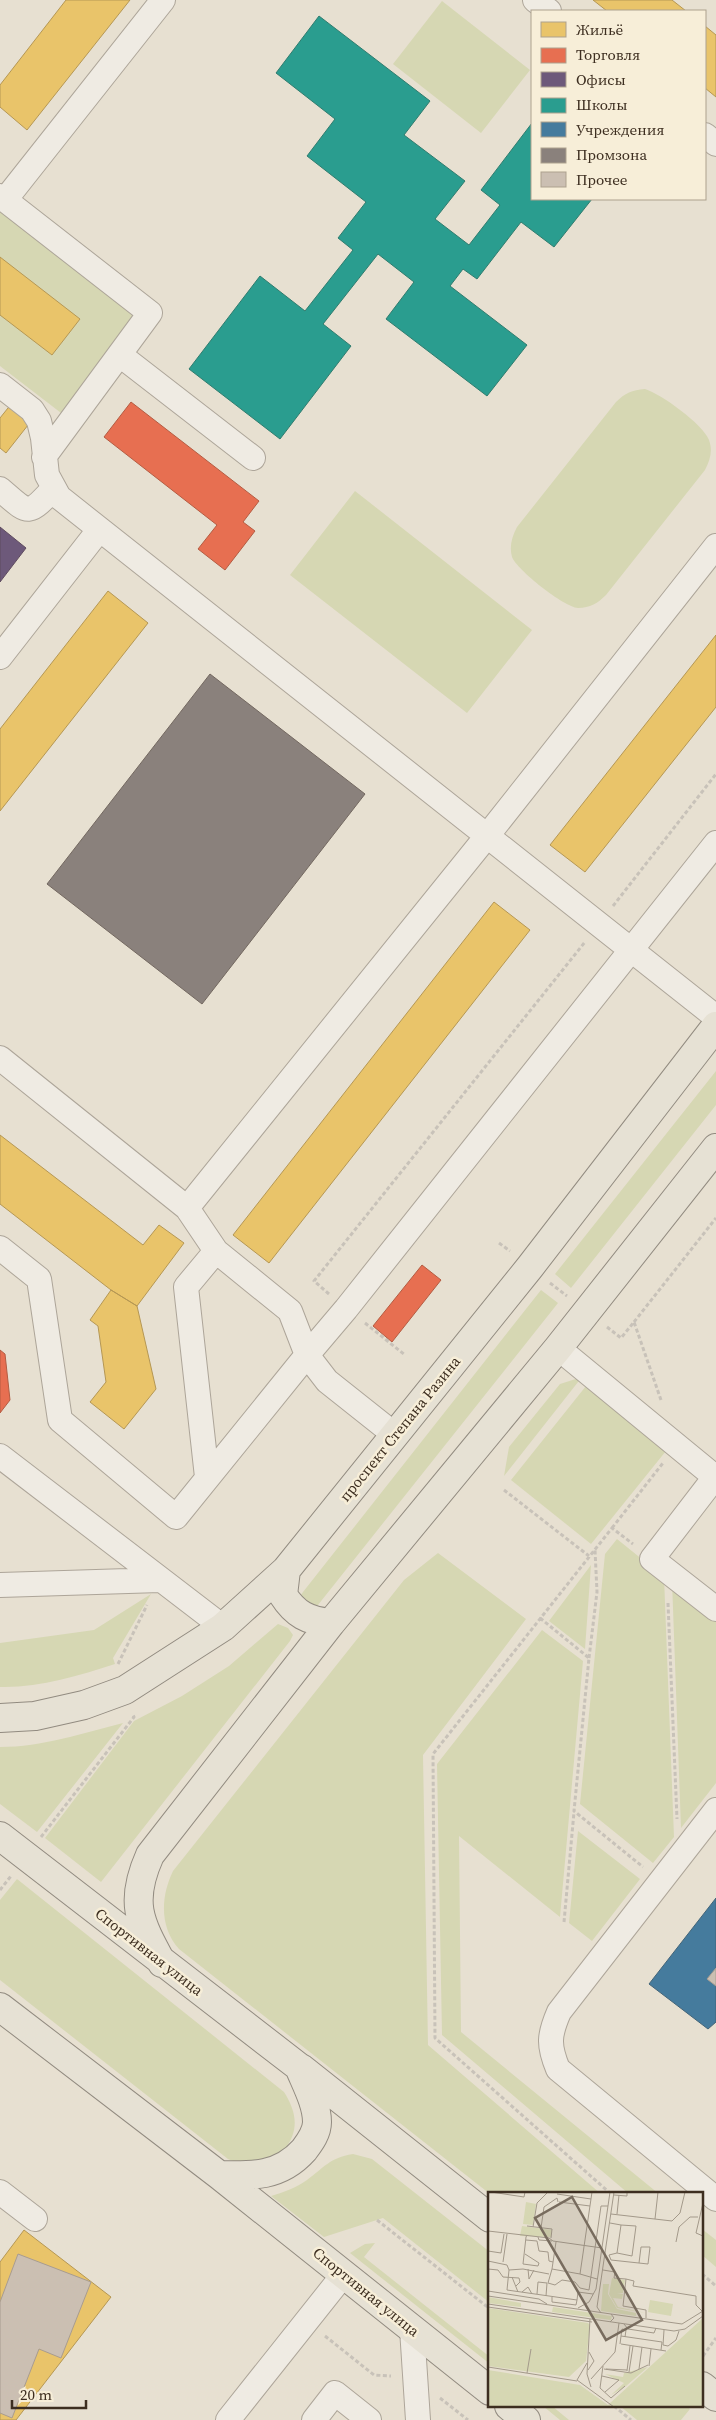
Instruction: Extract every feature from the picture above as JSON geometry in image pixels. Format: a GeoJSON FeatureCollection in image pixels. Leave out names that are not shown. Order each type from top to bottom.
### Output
{"type":"FeatureCollection","features":[{"type":"Feature","properties":{"kind":"main road","name":"проспект Степана Разина"},"geometry":{"type":"LineString","coordinates":[[0,1718],[35,1716],[84,1705],[125,1690],[223,1627],[286,1570],[530,1267],[716,1026]]}},
{"type":"Feature","properties":{"kind":"main road"},"geometry":{"type":"LineString","coordinates":[[162,1963],[143,1928],[139,1907],[140,1879],[150,1855],[331,1623],[558,1348],[716,1148]]}},
{"type":"Feature","properties":{"kind":"main road"},"geometry":{"type":"LineString","coordinates":[[286,1570],[283,1595],[292,1609],[316,1622],[331,1623]]}},
{"type":"Feature","properties":{"kind":"main road","name":"Спортивная улица"},"geometry":{"type":"LineString","coordinates":[[0,1836],[299,2067],[488,2216]]}},
{"type":"Feature","properties":{"kind":"main road","name":"Спортивная улица"},"geometry":{"type":"LineString","coordinates":[[0,2007],[219,2175],[488,2389]]}},
{"type":"Feature","properties":{"kind":"main road"},"geometry":{"type":"LineString","coordinates":[[0,2023],[31,2031]]}},
{"type":"Feature","properties":{"kind":"main road"},"geometry":{"type":"LineString","coordinates":[[219,2175],[249,2175],[274,2171],[293,2163],[307,2147],[315,2134],[317,2122],[313,2103],[299,2067]]}},
{"type":"Feature","properties":{"kind":"main road"},"geometry":{"type":"LineString","coordinates":[[704,2388],[716,2397]]}},
{"type":"Feature","properties":{"kind":"main road"},"geometry":{"type":"LineString","coordinates":[[511,2408],[526,2420]]}},
{"type":"Feature","properties":{"kind":"lane"},"geometry":{"type":"LineString","coordinates":[[44,457],[150,313],[2,198],[163,0]]}},
{"type":"Feature","properties":{"kind":"lane"},"geometry":{"type":"LineString","coordinates":[[535,0],[548,10]]}},
{"type":"Feature","properties":{"kind":"lane"},"geometry":{"type":"LineString","coordinates":[[706,136],[716,144]]}},
{"type":"Feature","properties":{"kind":"lane"},"geometry":{"type":"LineString","coordinates":[[120,355],[253,458]]}},
{"type":"Feature","properties":{"kind":"lane"},"geometry":{"type":"LineString","coordinates":[[0,385],[32,410],[39,421],[47,475],[59,497],[716,1017]]}},
{"type":"Feature","properties":{"kind":"lane"},"geometry":{"type":"LineString","coordinates":[[0,489],[22,507],[29,510],[36,508],[54,488]]}},
{"type":"Feature","properties":{"kind":"lane"},"geometry":{"type":"LineString","coordinates":[[0,657],[99,530]]}},
{"type":"Feature","properties":{"kind":"lane"},"geometry":{"type":"LineString","coordinates":[[187,1208],[487,836],[716,546]]}},
{"type":"Feature","properties":{"kind":"lane"},"geometry":{"type":"LineString","coordinates":[[0,1248],[39,1279],[60,1420],[176,1517],[207,1476],[346,1309],[716,842]]}},
{"type":"Feature","properties":{"kind":"lane"},"geometry":{"type":"LineString","coordinates":[[0,1058],[187,1208],[216,1251],[290,1311],[307,1355],[326,1381],[395,1435]]}},
{"type":"Feature","properties":{"kind":"lane"},"geometry":{"type":"LineString","coordinates":[[207,1476],[186,1287],[216,1251]]}},
{"type":"Feature","properties":{"kind":"lane"},"geometry":{"type":"LineString","coordinates":[[558,1348],[715,1477],[659,1564],[716,1608]]}},
{"type":"Feature","properties":{"kind":"lane"},"geometry":{"type":"LineString","coordinates":[[0,1456],[223,1627]]}},
{"type":"Feature","properties":{"kind":"lane"},"geometry":{"type":"LineString","coordinates":[[0,1585],[160,1580]]}},
{"type":"Feature","properties":{"kind":"lane"},"geometry":{"type":"LineString","coordinates":[[716,1810],[559,2012],[551,2029],[550,2050],[558,2069],[716,2199]]}},
{"type":"Feature","properties":{"kind":"lane"},"geometry":{"type":"LineString","coordinates":[[0,2192],[35,2219]]}},
{"type":"Feature","properties":{"kind":"lane"},"geometry":{"type":"LineString","coordinates":[[228,2420],[344,2274]]}},
{"type":"Feature","properties":{"kind":"lane"},"geometry":{"type":"LineString","coordinates":[[412,2329],[418,2420]]}},
{"type":"Feature","properties":{"kind":"lane"},"geometry":{"type":"LineString","coordinates":[[314,2420],[335,2393],[369,2420]]}},
{"type":"Feature","properties":{"kind":"path"},"geometry":{"type":"LineString","coordinates":[[314,1281],[599,924],[716,774]]}},
{"type":"Feature","properties":{"kind":"path"},"geometry":{"type":"LineString","coordinates":[[634,1322],[716,1218]]}},
{"type":"Feature","properties":{"kind":"path"},"geometry":{"type":"LineString","coordinates":[[504,1490],[589,1556]]}},
{"type":"Feature","properties":{"kind":"path"},"geometry":{"type":"LineString","coordinates":[[609,2192],[435,2038],[433,1754],[612,1528],[659,1564],[679,1858]]}},
{"type":"Feature","properties":{"kind":"path"},"geometry":{"type":"LineString","coordinates":[[564,1922],[597,1592],[595,1549]]}},
{"type":"Feature","properties":{"kind":"path"},"geometry":{"type":"LineString","coordinates":[[0,1890],[134,1717],[117,1663],[160,1580]]}},
{"type":"Feature","properties":{"kind":"path"},"geometry":{"type":"LineString","coordinates":[[540,1618],[589,1658]]}},
{"type":"Feature","properties":{"kind":"path"},"geometry":{"type":"LineString","coordinates":[[574,1811],[660,1882]]}},
{"type":"Feature","properties":{"kind":"path"},"geometry":{"type":"LineString","coordinates":[[377,2220],[488,2307]]}},
{"type":"Feature","properties":{"kind":"path"},"geometry":{"type":"LineString","coordinates":[[704,2276],[716,2286]]}},
{"type":"Feature","properties":{"kind":"path"},"geometry":{"type":"LineString","coordinates":[[325,2336],[374,2374],[415,2378]]}},
{"type":"Feature","properties":{"kind":"path"},"geometry":{"type":"LineString","coordinates":[[704,2355],[716,2338]]}},
{"type":"Feature","properties":{"kind":"path"},"geometry":{"type":"LineString","coordinates":[[616,2408],[631,2420]]}},
{"type":"Feature","properties":{"kind":"green space"},"geometry":{"type":"Polygon","coordinates":[[[442,1],[530,70],[481,133],[393,64],[442,1]]]}},
{"type":"Feature","properties":{"kind":"green space"},"geometry":{"type":"Polygon","coordinates":[[[0,207],[141,315],[65,416],[0,366],[0,207]]]}},
{"type":"Feature","properties":{"kind":"green space"},"geometry":{"type":"Polygon","coordinates":[[[645,389],[681,410],[705,433],[711,448],[708,463],[705,470],[606,595],[590,606],[578,608],[571,606],[552,595],[522,570],[512,557],[512,538],[517,527],[616,402],[629,392],[645,389]]]}},
{"type":"Feature","properties":{"kind":"green space"},"geometry":{"type":"Polygon","coordinates":[[[355,491],[532,630],[467,713],[290,575],[355,491]]]}},
{"type":"Feature","properties":{"kind":"green space"},"geometry":{"type":"Polygon","coordinates":[[[716,1071],[716,1105],[571,1288],[555,1274],[716,1071]]]}},
{"type":"Feature","properties":{"kind":"green space"},"geometry":{"type":"Polygon","coordinates":[[[541,1290],[558,1303],[314,1610],[299,1598],[303,1592],[541,1290]]]}},
{"type":"Feature","properties":{"kind":"green space"},"geometry":{"type":"Polygon","coordinates":[[[582,1377],[504,1476],[509,1447],[560,1384],[582,1377]]]}},
{"type":"Feature","properties":{"kind":"green space"},"geometry":{"type":"Polygon","coordinates":[[[590,1381],[670,1446],[591,1544],[511,1480],[590,1381]]]}},
{"type":"Feature","properties":{"kind":"green space"},"geometry":{"type":"Polygon","coordinates":[[[617,1539],[664,1577],[674,1837],[653,1863],[580,1804],[605,1554],[617,1539]]]}},
{"type":"Feature","properties":{"kind":"green space"},"geometry":{"type":"Polygon","coordinates":[[[438,1553],[526,1619],[423,1755],[428,2045],[599,2192],[488,2192],[179,1949],[168,1931],[165,1921],[164,1901],[173,1871],[404,1580],[438,1553]]]}},
{"type":"Feature","properties":{"kind":"green space"},"geometry":{"type":"Polygon","coordinates":[[[591,1565],[585,1649],[549,1621],[591,1565]]]}},
{"type":"Feature","properties":{"kind":"green space"},"geometry":{"type":"Polygon","coordinates":[[[672,1581],[716,1616],[716,1783],[681,1828],[672,1581]]]}},
{"type":"Feature","properties":{"kind":"green space"},"geometry":{"type":"Polygon","coordinates":[[[151,1594],[113,1658],[115,1664],[73,1677],[29,1686],[0,1687],[0,1643],[94,1630],[151,1594]]]}},
{"type":"Feature","properties":{"kind":"green space"},"geometry":{"type":"Polygon","coordinates":[[[278,1624],[288,1628],[293,1635],[290,1641],[101,1882],[45,1838],[134,1721],[182,1696],[229,1666],[278,1624]]]}},
{"type":"Feature","properties":{"kind":"green space"},"geometry":{"type":"Polygon","coordinates":[[[542,1630],[583,1661],[560,1917],[459,1836],[461,2032],[657,2192],[627,2192],[442,2035],[437,1764],[542,1630]]]}},
{"type":"Feature","properties":{"kind":"green space"},"geometry":{"type":"Polygon","coordinates":[[[123,1723],[37,1832],[0,1804],[0,1747],[47,1742],[123,1723]]]}},
{"type":"Feature","properties":{"kind":"green space"},"geometry":{"type":"Polygon","coordinates":[[[578,1831],[640,1879],[592,1941],[569,1923],[578,1831]]]}},
{"type":"Feature","properties":{"kind":"green space"},"geometry":{"type":"Polygon","coordinates":[[[17,1879],[284,2092],[294,2113],[295,2120],[290,2142],[282,2153],[274,2159],[266,2161],[243,2163],[228,2159],[0,1980],[0,1900],[17,1879]]]}},
{"type":"Feature","properties":{"kind":"green space"},"geometry":{"type":"Polygon","coordinates":[[[353,2154],[372,2159],[488,2250],[488,2301],[383,2218],[324,2237],[271,2196],[299,2185],[323,2167],[353,2154]]]}},
{"type":"Feature","properties":{"kind":"green space"},"geometry":{"type":"Polygon","coordinates":[[[704,2231],[716,2240],[716,2267],[704,2257],[704,2231]]]}},
{"type":"Feature","properties":{"kind":"green space"},"geometry":{"type":"Polygon","coordinates":[[[375,2243],[364,2257],[488,2355],[488,2362],[350,2253],[365,2244],[375,2243]]]}},
{"type":"Feature","properties":{"kind":"green space"},"geometry":{"type":"Polygon","coordinates":[[[545,2408],[554,2408],[569,2420],[560,2420],[545,2408]]]}},
{"type":"Feature","properties":{"kind":"green space"},"geometry":{"type":"Polygon","coordinates":[[[622,2408],[690,2409],[681,2420],[637,2420],[622,2408]]]}},
{"type":"Feature","properties":{"kind":"building: Жильё"},"geometry":{"type":"Polygon","coordinates":[[[66,0],[130,0],[27,130],[0,107],[0,85],[66,0]]]}},
{"type":"Feature","properties":{"kind":"building: Жильё"},"geometry":{"type":"Polygon","coordinates":[[[593,0],[672,0],[685,10],[606,10],[593,0]]]}},
{"type":"Feature","properties":{"kind":"building: Жильё"},"geometry":{"type":"Polygon","coordinates":[[[706,27],[716,35],[716,97],[706,89],[706,27]]]}},
{"type":"Feature","properties":{"kind":"building: Жильё"},"geometry":{"type":"Polygon","coordinates":[[[0,257],[80,319],[52,355],[0,315],[0,257]]]}},
{"type":"Feature","properties":{"kind":"building: Жильё"},"geometry":{"type":"Polygon","coordinates":[[[12,403],[32,420],[6,453],[0,448],[0,418],[12,403]]]}},
{"type":"Feature","properties":{"kind":"building: Жильё"},"geometry":{"type":"Polygon","coordinates":[[[108,591],[148,623],[0,811],[0,729],[108,591]]]}},
{"type":"Feature","properties":{"kind":"building: Жильё"},"geometry":{"type":"Polygon","coordinates":[[[716,635],[716,707],[585,872],[550,845],[716,635]]]}},
{"type":"Feature","properties":{"kind":"building: Жильё"},"geometry":{"type":"Polygon","coordinates":[[[494,902],[530,930],[269,1263],[233,1235],[494,902]]]}},
{"type":"Feature","properties":{"kind":"building: Жильё"},"geometry":{"type":"Polygon","coordinates":[[[0,1135],[143,1245],[159,1225],[184,1243],[137,1306],[111,1290],[0,1204],[0,1135]]]}},
{"type":"Feature","properties":{"kind":"building: Жильё"},"geometry":{"type":"Polygon","coordinates":[[[111,1290],[137,1306],[156,1389],[124,1429],[90,1402],[106,1382],[98,1326],[90,1320],[111,1290]]]}},
{"type":"Feature","properties":{"kind":"building: Жильё"},"geometry":{"type":"Polygon","coordinates":[[[24,2230],[111,2297],[16,2420],[0,2420],[0,2262],[24,2230]]]}},
{"type":"Feature","properties":{"kind":"building: Торговля"},"geometry":{"type":"Polygon","coordinates":[[[131,402],[259,501],[243,522],[255,531],[225,570],[198,549],[217,525],[104,437],[131,402]]]}},
{"type":"Feature","properties":{"kind":"building: Торговля"},"geometry":{"type":"Polygon","coordinates":[[[422,1265],[441,1280],[392,1342],[373,1326],[422,1265]]]}},
{"type":"Feature","properties":{"kind":"building: Торговля"},"geometry":{"type":"Polygon","coordinates":[[[0,1350],[5,1354],[10,1400],[0,1413],[0,1350]]]}},
{"type":"Feature","properties":{"kind":"building: Офисы"},"geometry":{"type":"Polygon","coordinates":[[[0,527],[26,548],[0,582],[0,527]]]}},
{"type":"Feature","properties":{"kind":"building: Школы"},"geometry":{"type":"Polygon","coordinates":[[[319,16],[430,101],[404,135],[465,181],[435,219],[469,245],[500,205],[481,190],[531,124],[531,200],[591,200],[554,247],[521,222],[477,279],[463,269],[450,286],[527,345],[487,396],[386,319],[414,282],[378,254],[323,324],[351,346],[280,439],[189,369],[260,276],[305,311],[353,250],[338,238],[366,202],[307,156],[335,119],[276,73],[319,16]]]}},
{"type":"Feature","properties":{"kind":"building: Учреждения"},"geometry":{"type":"Polygon","coordinates":[[[716,1898],[716,2022],[708,2029],[649,1984],[716,1898]]]}},
{"type":"Feature","properties":{"kind":"building: Промзона"},"geometry":{"type":"Polygon","coordinates":[[[210,674],[365,794],[202,1004],[47,884],[210,674]]]}},
{"type":"Feature","properties":{"kind":"building: Прочее"},"geometry":{"type":"Polygon","coordinates":[[[716,1968],[716,1986],[707,1979],[716,1968]]]}},
{"type":"Feature","properties":{"kind":"building: Прочее"},"geometry":{"type":"Polygon","coordinates":[[[18,2254],[91,2282],[61,2358],[39,2349],[12,2418],[0,2413],[0,2302],[18,2254]]]}}]}
